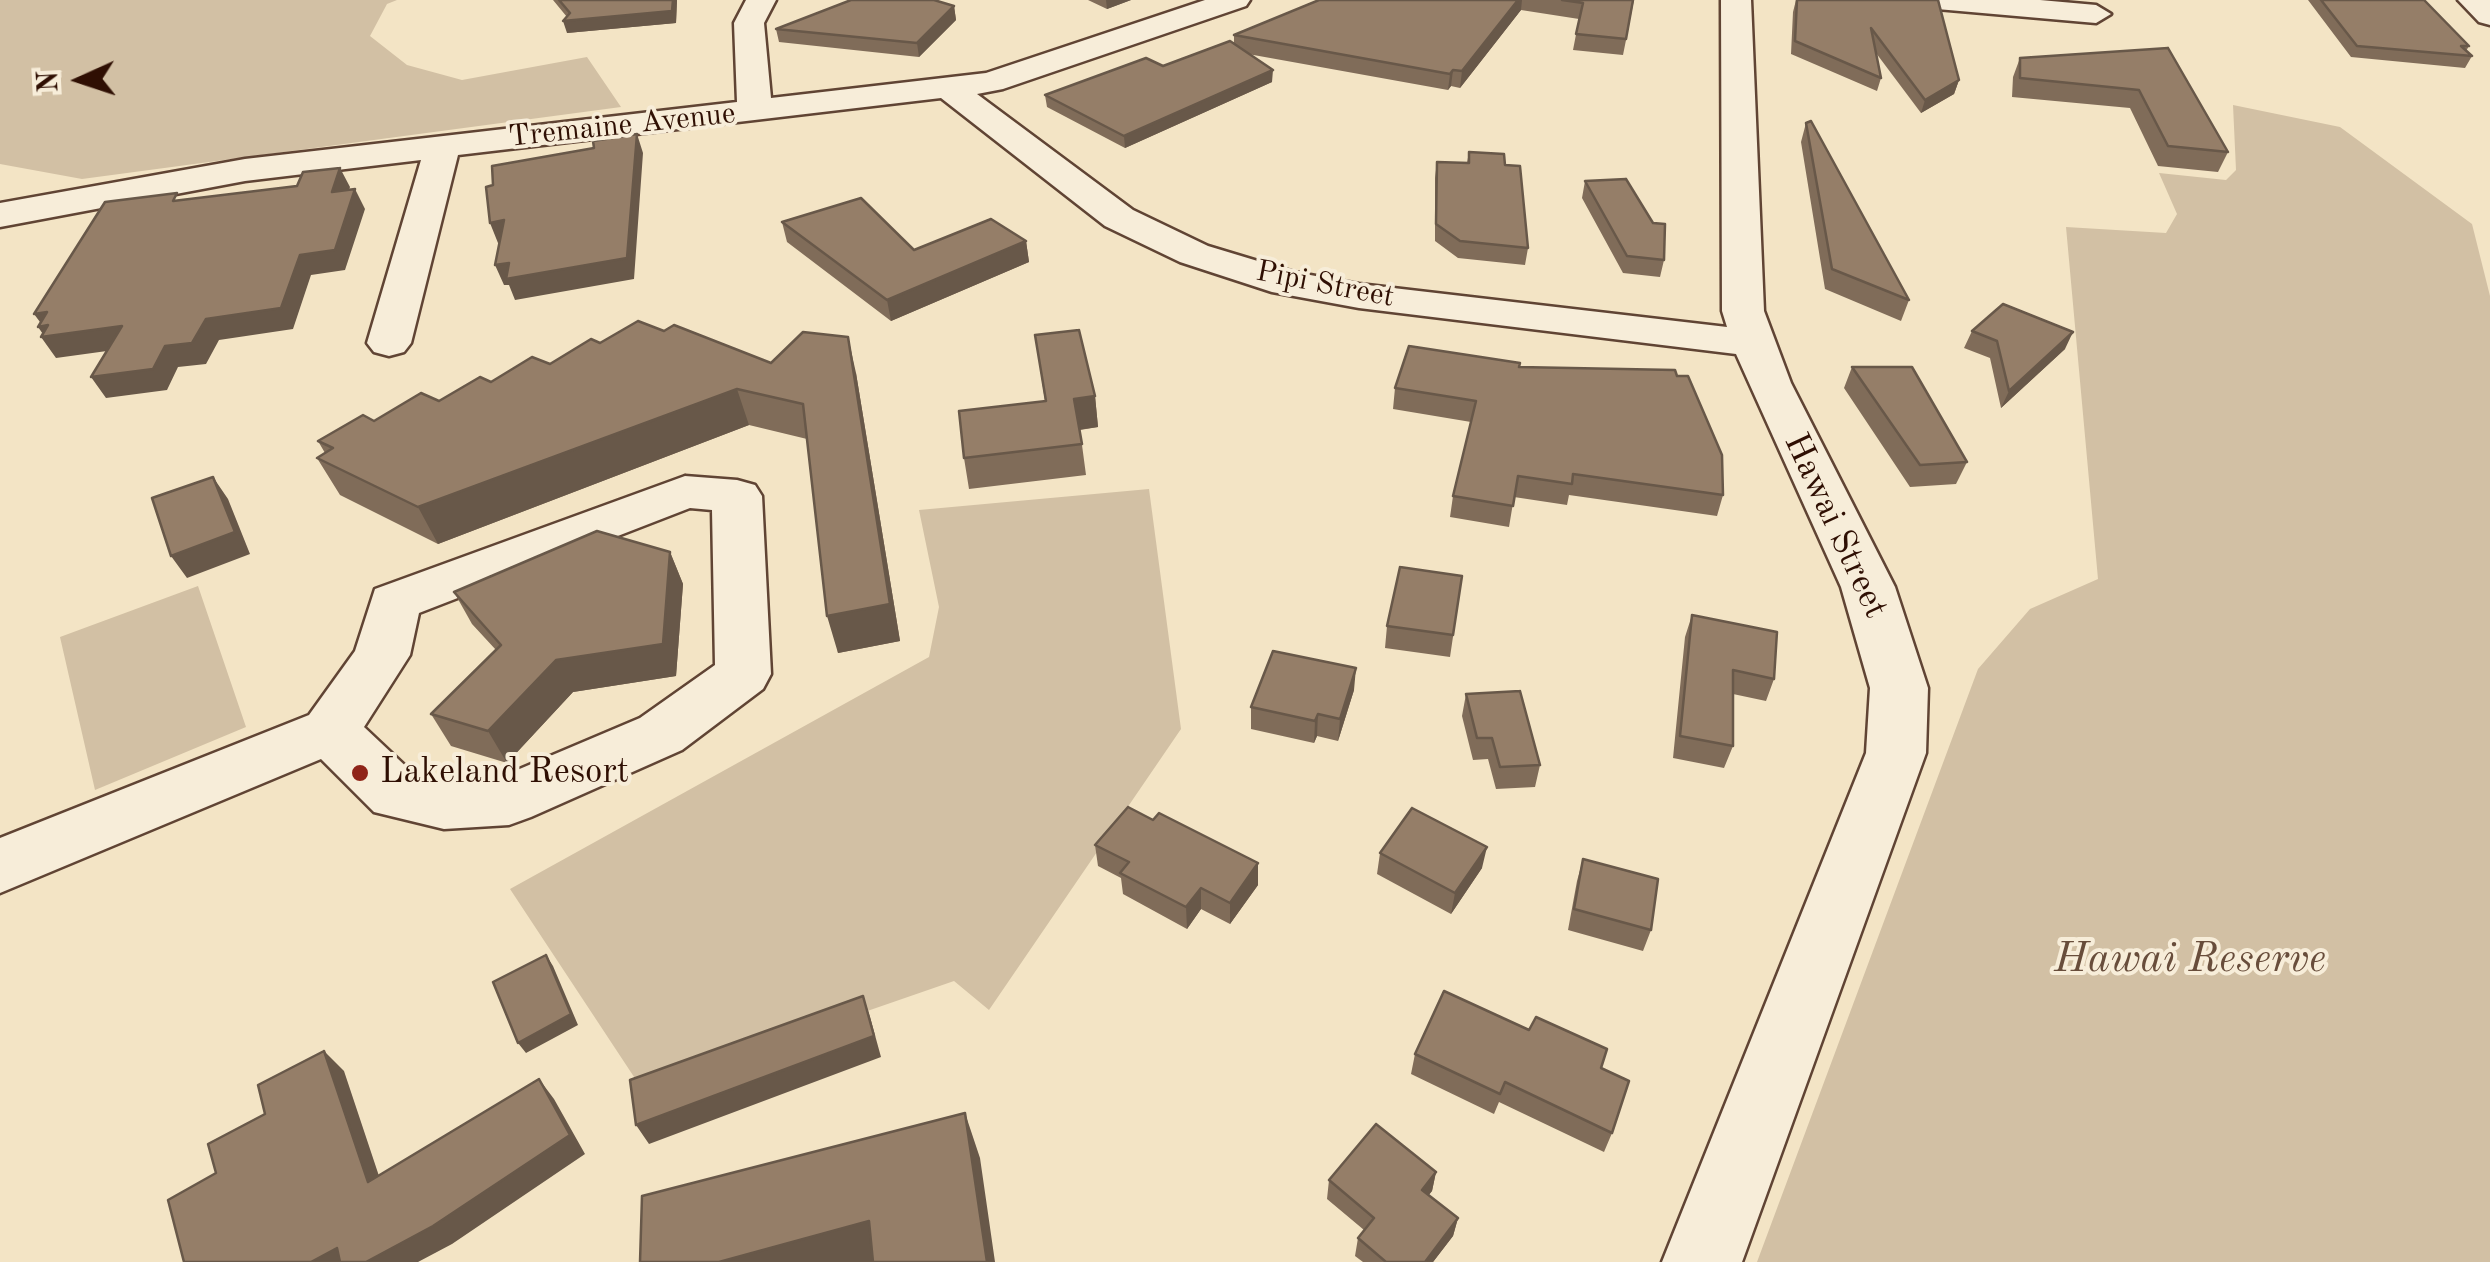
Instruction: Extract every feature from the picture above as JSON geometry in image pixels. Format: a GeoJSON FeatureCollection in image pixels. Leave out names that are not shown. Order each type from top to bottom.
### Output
{"type":"FeatureCollection","features":[{"type":"Feature","properties":{"kind":"street"},"geometry":{"type":"LineString","coordinates":[[755,112],[749,22],[761,0]]}},
{"type":"Feature","properties":{"kind":"street","name":"Tremaine Avenue"},"geometry":{"type":"LineString","coordinates":[[0,215],[165,182],[950,88],[1017,75],[1235,0]]}},
{"type":"Feature","properties":{"kind":"street","name":"Hawai Street"},"geometry":{"type":"LineString","coordinates":[[1702,1262],[1896,752],[1898,688],[1885,633],[1868,587],[1752,343],[1743,311],[1736,0]]}},
{"type":"Feature","properties":{"kind":"street"},"geometry":{"type":"LineString","coordinates":[[1937,0],[2096,14]]}},
{"type":"Feature","properties":{"kind":"street"},"geometry":{"type":"LineString","coordinates":[[2473,0],[2490,16]]}},
{"type":"Feature","properties":{"kind":"street","name":"Pipi Street"},"geometry":{"type":"LineString","coordinates":[[950,88],[1119,218],[1212,260],[1287,283],[1360,296],[1752,343]]}},
{"type":"Feature","properties":{"kind":"street"},"geometry":{"type":"LineString","coordinates":[[389,343],[444,146]]}},
{"type":"Feature","properties":{"kind":"street"},"geometry":{"type":"LineString","coordinates":[[0,866],[330,730],[382,655],[394,602],[685,492],[737,496],[743,674],[661,734],[510,800],[444,804],[396,794],[330,730]]}},
{"type":"Feature","properties":{"kind":"green space"},"geometry":{"type":"Polygon","coordinates":[[[0,0],[397,0],[387,4],[370,36],[407,65],[462,80],[587,57],[621,107],[82,179],[0,164],[0,0]]]}},
{"type":"Feature","properties":{"kind":"green space","name":"Hawai Reserve"},"geometry":{"type":"Polygon","coordinates":[[[2233,105],[2340,127],[2472,224],[2490,296],[2490,1262],[1757,1262],[1978,669],[2030,609],[2098,579],[2066,227],[2166,233],[2177,214],[2159,173],[2226,180],[2236,170],[2233,105]]]}},
{"type":"Feature","properties":{"kind":"green space"},"geometry":{"type":"Polygon","coordinates":[[[1149,489],[1181,729],[989,1010],[954,981],[642,1089],[510,889],[929,657],[939,607],[919,510],[1149,489]]]}},
{"type":"Feature","properties":{"kind":"green space"},"geometry":{"type":"Polygon","coordinates":[[[198,586],[246,727],[95,790],[60,637],[198,586]]]}},
{"type":"Feature","properties":{"kind":"building"},"geometry":{"type":"Polygon","coordinates":[[[559,0],[673,0],[672,11],[563,21],[570,13],[559,0]]]}},
{"type":"Feature","properties":{"kind":"building"},"geometry":{"type":"Polygon","coordinates":[[[851,0],[934,0],[954,6],[917,43],[776,29],[851,0]]]}},
{"type":"Feature","properties":{"kind":"building"},"geometry":{"type":"Polygon","coordinates":[[[1319,0],[1518,0],[1462,71],[1453,70],[1450,74],[1234,35],[1319,0]]]}},
{"type":"Feature","properties":{"kind":"building"},"geometry":{"type":"Polygon","coordinates":[[[1562,0],[1633,0],[1626,39],[1576,34],[1583,3],[1562,0]]]}},
{"type":"Feature","properties":{"kind":"building"},"geometry":{"type":"Polygon","coordinates":[[[1797,0],[1938,0],[1959,80],[1925,100],[1871,28],[1881,78],[1795,41],[1797,0]]]}},
{"type":"Feature","properties":{"kind":"building"},"geometry":{"type":"Polygon","coordinates":[[[2321,0],[2424,0],[2469,46],[2461,46],[2472,56],[2357,46],[2321,0]]]}},
{"type":"Feature","properties":{"kind":"building"},"geometry":{"type":"Polygon","coordinates":[[[1230,41],[1273,70],[1124,136],[1045,95],[1146,58],[1163,66],[1230,41]]]}},
{"type":"Feature","properties":{"kind":"building"},"geometry":{"type":"Polygon","coordinates":[[[2168,48],[2228,152],[2168,146],[2139,90],[2020,78],[2020,58],[2168,48]]]}},
{"type":"Feature","properties":{"kind":"building"},"geometry":{"type":"Polygon","coordinates":[[[1811,121],[1909,300],[1832,269],[1806,123],[1811,121]]]}},
{"type":"Feature","properties":{"kind":"building"},"geometry":{"type":"Polygon","coordinates":[[[637,134],[627,258],[506,279],[509,263],[495,265],[504,220],[490,223],[486,187],[493,185],[492,166],[594,148],[593,141],[637,134]]]}},
{"type":"Feature","properties":{"kind":"building"},"geometry":{"type":"Polygon","coordinates":[[[1469,152],[1504,154],[1505,165],[1520,166],[1528,248],[1460,241],[1436,224],[1437,162],[1469,163],[1469,152]]]}},
{"type":"Feature","properties":{"kind":"building"},"geometry":{"type":"Polygon","coordinates":[[[340,168],[332,192],[355,189],[335,250],[300,255],[281,308],[206,319],[192,343],[165,346],[153,369],[91,377],[122,326],[41,337],[48,325],[38,327],[47,312],[34,314],[105,202],[177,193],[173,201],[297,186],[303,172],[340,168]]]}},
{"type":"Feature","properties":{"kind":"building"},"geometry":{"type":"Polygon","coordinates":[[[1626,179],[1653,223],[1665,224],[1664,260],[1627,256],[1585,181],[1626,179]]]}},
{"type":"Feature","properties":{"kind":"building"},"geometry":{"type":"Polygon","coordinates":[[[861,198],[914,250],[991,219],[1026,241],[887,300],[782,222],[861,198]]]}},
{"type":"Feature","properties":{"kind":"building"},"geometry":{"type":"Polygon","coordinates":[[[2003,304],[2073,332],[2009,391],[1997,341],[1972,331],[2003,304]]]}},
{"type":"Feature","properties":{"kind":"building"},"geometry":{"type":"Polygon","coordinates":[[[638,321],[664,331],[674,325],[771,363],[803,332],[848,337],[890,604],[827,616],[803,404],[737,389],[418,507],[317,458],[333,448],[318,441],[363,415],[374,421],[421,393],[439,401],[480,377],[491,382],[532,357],[550,364],[591,339],[600,343],[638,321]]]}},
{"type":"Feature","properties":{"kind":"building"},"geometry":{"type":"Polygon","coordinates":[[[1079,330],[1095,396],[1074,399],[1082,444],[964,458],[959,411],[1046,401],[1035,335],[1079,330]]]}},
{"type":"Feature","properties":{"kind":"building"},"geometry":{"type":"Polygon","coordinates":[[[1409,346],[1520,363],[1519,367],[1675,370],[1677,376],[1688,376],[1722,455],[1723,495],[1573,474],[1572,484],[1518,476],[1513,506],[1453,496],[1476,401],[1395,388],[1409,346]]]}},
{"type":"Feature","properties":{"kind":"building"},"geometry":{"type":"Polygon","coordinates":[[[1852,367],[1912,367],[1967,462],[1920,465],[1852,367]]]}},
{"type":"Feature","properties":{"kind":"building"},"geometry":{"type":"Polygon","coordinates":[[[213,477],[235,532],[171,556],[152,498],[213,477]]]}},
{"type":"Feature","properties":{"kind":"building"},"geometry":{"type":"Polygon","coordinates":[[[597,531],[670,552],[663,644],[556,660],[488,731],[431,714],[501,645],[454,592],[597,531]]]}},
{"type":"Feature","properties":{"kind":"building"},"geometry":{"type":"Polygon","coordinates":[[[1400,567],[1462,576],[1453,635],[1387,626],[1400,567]]]}},
{"type":"Feature","properties":{"kind":"building"},"geometry":{"type":"Polygon","coordinates":[[[1692,615],[1777,632],[1774,679],[1733,670],[1733,746],[1680,736],[1692,615]]]}},
{"type":"Feature","properties":{"kind":"building"},"geometry":{"type":"Polygon","coordinates":[[[1273,651],[1356,668],[1340,719],[1318,714],[1315,721],[1251,707],[1273,651]]]}},
{"type":"Feature","properties":{"kind":"building"},"geometry":{"type":"Polygon","coordinates":[[[1520,691],[1540,765],[1500,767],[1492,738],[1477,738],[1466,694],[1520,691]]]}},
{"type":"Feature","properties":{"kind":"building"},"geometry":{"type":"Polygon","coordinates":[[[1128,807],[1153,820],[1159,813],[1258,863],[1230,903],[1201,888],[1186,907],[1120,873],[1129,862],[1095,845],[1128,807]]]}},
{"type":"Feature","properties":{"kind":"building"},"geometry":{"type":"Polygon","coordinates":[[[1412,808],[1487,847],[1455,893],[1380,853],[1412,808]]]}},
{"type":"Feature","properties":{"kind":"building"},"geometry":{"type":"Polygon","coordinates":[[[1583,859],[1658,879],[1651,930],[1574,909],[1583,859]]]}},
{"type":"Feature","properties":{"kind":"building"},"geometry":{"type":"Polygon","coordinates":[[[546,955],[571,1014],[518,1043],[493,982],[546,955]]]}},
{"type":"Feature","properties":{"kind":"building"},"geometry":{"type":"Polygon","coordinates":[[[1444,991],[1529,1030],[1536,1017],[1607,1049],[1601,1068],[1629,1081],[1612,1133],[1505,1082],[1500,1094],[1415,1054],[1444,991]]]}},
{"type":"Feature","properties":{"kind":"building"},"geometry":{"type":"Polygon","coordinates":[[[863,996],[874,1036],[636,1125],[630,1080],[863,996]]]}},
{"type":"Feature","properties":{"kind":"building"},"geometry":{"type":"Polygon","coordinates":[[[324,1051],[368,1182],[539,1079],[570,1135],[433,1226],[366,1262],[340,1262],[337,1248],[311,1262],[184,1262],[168,1200],[216,1173],[208,1144],[265,1114],[258,1085],[324,1051]]]}},
{"type":"Feature","properties":{"kind":"building"},"geometry":{"type":"Polygon","coordinates":[[[965,1113],[987,1262],[873,1262],[869,1221],[719,1262],[640,1262],[642,1196],[965,1113]]]}},
{"type":"Feature","properties":{"kind":"building"},"geometry":{"type":"Polygon","coordinates":[[[1376,1124],[1436,1172],[1422,1190],[1458,1218],[1425,1262],[1386,1262],[1358,1238],[1374,1218],[1329,1180],[1376,1124]]]}},
{"type":"Feature","properties":{"kind":"place","name":"Lakeland Resort"},"geometry":{"type":"Point","coordinates":[360,773]}}]}
